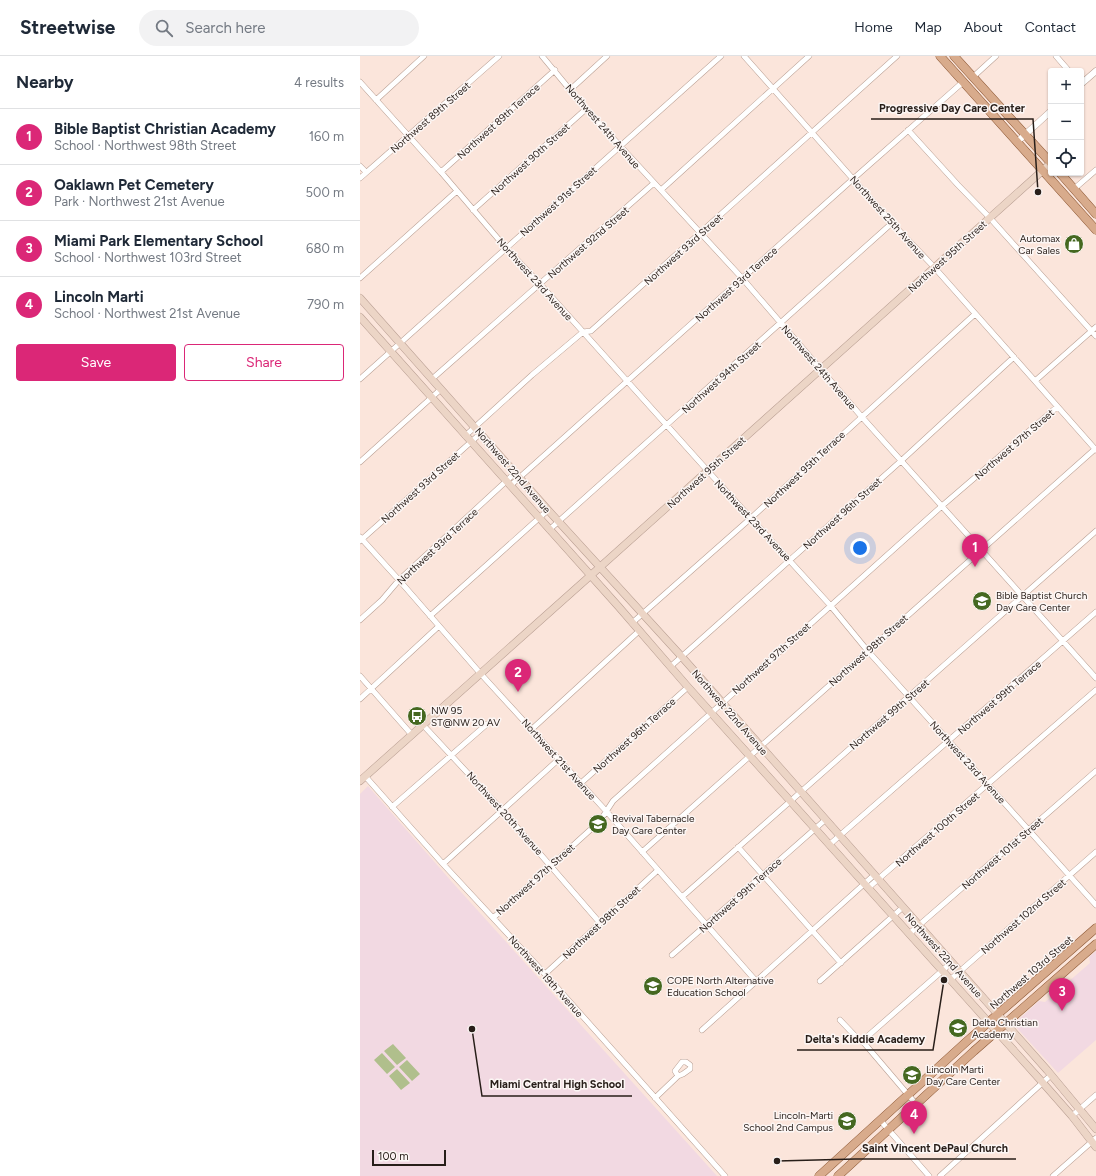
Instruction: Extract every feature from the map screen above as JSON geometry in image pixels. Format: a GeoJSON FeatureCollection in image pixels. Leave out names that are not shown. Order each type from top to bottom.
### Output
{"type":"FeatureCollection","features":[{"type":"Feature","properties":{"kind":"main road"},"geometry":{"type":"LineString","coordinates":[[940,56],[1096,230]]}},
{"type":"Feature","properties":{"kind":"main road"},"geometry":{"type":"LineString","coordinates":[[946,56],[961,73],[974,77]]}},
{"type":"Feature","properties":{"kind":"main road"},"geometry":{"type":"LineString","coordinates":[[954,56],[1048,160]]}},
{"type":"Feature","properties":{"kind":"main road"},"geometry":{"type":"LineString","coordinates":[[974,77],[975,94]]}},
{"type":"Feature","properties":{"kind":"main road","name":"Northwest 95th Street"},"geometry":{"type":"LineString","coordinates":[[363,778],[1048,166]]}},
{"type":"Feature","properties":{"kind":"main road"},"geometry":{"type":"LineString","coordinates":[[1063,176],[1096,214]]}},
{"type":"Feature","properties":{"kind":"main road","name":"Northwest 22nd Avenue"},"geometry":{"type":"LineString","coordinates":[[360,298],[481,433],[558,522],[682,657],[721,703],[1051,1075],[1096,1129]]}},
{"type":"Feature","properties":{"kind":"main road","name":"Northwest 22nd Avenue"},"geometry":{"type":"LineString","coordinates":[[360,317],[670,667],[1095,1142]]}},
{"type":"Feature","properties":{"kind":"main road","name":"Northwest 103rd Street"},"geometry":{"type":"LineString","coordinates":[[819,1176],[997,1014],[1096,928]]}},
{"type":"Feature","properties":{"kind":"main road"},"geometry":{"type":"LineString","coordinates":[[838,1176],[1005,1023],[1096,944]]}},
{"type":"Feature","properties":{"kind":"street"},"geometry":{"type":"LineString","coordinates":[[376,100],[424,56]]}},
{"type":"Feature","properties":{"kind":"street","name":"Northwest 89th Street"},"geometry":{"type":"LineString","coordinates":[[360,178],[499,56]]}},
{"type":"Feature","properties":{"kind":"street"},"geometry":{"type":"LineString","coordinates":[[571,89],[607,56]]}},
{"type":"Feature","properties":{"kind":"street","name":"Northwest 91st Street"},"geometry":{"type":"LineString","coordinates":[[360,379],[721,56]]}},
{"type":"Feature","properties":{"kind":"street","name":"Northwest 25th Avenue"},"geometry":{"type":"LineString","coordinates":[[744,56],[892,224],[934,267],[1095,450]]}},
{"type":"Feature","properties":{"kind":"street"},"geometry":{"type":"LineString","coordinates":[[660,190],[809,56]]}},
{"type":"Feature","properties":{"kind":"street","name":"Northwest 93rd Street"},"geometry":{"type":"LineString","coordinates":[[465,436],[532,375],[583,332],[591,331],[897,56]]}},
{"type":"Feature","properties":{"kind":"street"},"geometry":{"type":"LineString","coordinates":[[974,77],[996,56]]}},
{"type":"Feature","properties":{"kind":"street"},"geometry":{"type":"LineString","coordinates":[[1056,56],[1066,68]]}},
{"type":"Feature","properties":{"kind":"street","name":"Northwest 24th Avenue"},"geometry":{"type":"LineString","coordinates":[[545,57],[586,109],[742,278],[861,416],[943,505],[1096,678]]}},
{"type":"Feature","properties":{"kind":"street","name":"Northwest 89th Terrace"},"geometry":{"type":"LineString","coordinates":[[441,172],[555,70]]}},
{"type":"Feature","properties":{"kind":"street"},"geometry":{"type":"LineString","coordinates":[[1084,81],[1096,70]]}},
{"type":"Feature","properties":{"kind":"street","name":"Northwest 23rd Avenue"},"geometry":{"type":"LineString","coordinates":[[360,82],[441,172],[506,248],[830,605],[867,650],[910,696],[1069,876],[1096,904]]}},
{"type":"Feature","properties":{"kind":"street","name":"Northwest 93rd Terrace"},"geometry":{"type":"LineString","coordinates":[[360,620],[382,600],[399,580],[628,381],[963,82]]}},
{"type":"Feature","properties":{"kind":"street","name":"Northwest 90th Street"},"geometry":{"type":"LineString","coordinates":[[473,210],[586,109]]}},
{"type":"Feature","properties":{"kind":"street"},"geometry":{"type":"LineString","coordinates":[[1017,142],[1048,114]]}},
{"type":"Feature","properties":{"kind":"street"},"geometry":{"type":"LineString","coordinates":[[908,130],[1094,329],[1096,336]]}},
{"type":"Feature","properties":{"kind":"street"},"geometry":{"type":"LineString","coordinates":[[360,166],[366,172]]}},
{"type":"Feature","properties":{"kind":"street"},"geometry":{"type":"LineString","coordinates":[[1074,189],[1096,170]]}},
{"type":"Feature","properties":{"kind":"street","name":"Northwest 92nd Street"},"geometry":{"type":"LineString","coordinates":[[432,379],[654,184]]}},
{"type":"Feature","properties":{"kind":"street"},"geometry":{"type":"LineString","coordinates":[[360,278],[457,191]]}},
{"type":"Feature","properties":{"kind":"street","name":"Northwest 94th Street"},"geometry":{"type":"LineString","coordinates":[[549,530],[892,224]]}},
{"type":"Feature","properties":{"kind":"street","name":"Northwest 95th Terrace"},"geometry":{"type":"LineString","coordinates":[[632,623],[751,518],[861,416],[975,314]]}},
{"type":"Feature","properties":{"kind":"street"},"geometry":{"type":"LineString","coordinates":[[1035,381],[1094,329]]}},
{"type":"Feature","properties":{"kind":"street","name":"Northwest 96th Street"},"geometry":{"type":"LineString","coordinates":[[670,667],[1014,358]]}},
{"type":"Feature","properties":{"kind":"street"},"geometry":{"type":"LineString","coordinates":[[360,462],[441,389]]}},
{"type":"Feature","properties":{"kind":"street","name":"Northwest 97th Street"},"geometry":{"type":"LineString","coordinates":[[493,918],[600,821],[613,801],[721,703],[943,505],[1057,407]]}},
{"type":"Feature","properties":{"kind":"street","name":"Northwest 93rd Street"},"geometry":{"type":"LineString","coordinates":[[361,539],[481,433]]}},
{"type":"Feature","properties":{"kind":"street","name":"Northwest 98th Street"},"geometry":{"type":"LineString","coordinates":[[642,852],[867,650],[1095,450]]}},
{"type":"Feature","properties":{"kind":"street"},"geometry":{"type":"LineString","coordinates":[[430,616],[548,510]]}},
{"type":"Feature","properties":{"kind":"street","name":"Northwest 99th Street"},"geometry":{"type":"LineString","coordinates":[[682,897],[1096,531]]}},
{"type":"Feature","properties":{"kind":"street","name":"Northwest 21st Avenue"},"geometry":{"type":"LineString","coordinates":[[361,539],[480,673],[607,812],[756,981]]}},
{"type":"Feature","properties":{"kind":"street","name":"Northwest 99th Terrace"},"geometry":{"type":"LineString","coordinates":[[829,845],[1096,612]]}},
{"type":"Feature","properties":{"kind":"street"},"geometry":{"type":"LineString","coordinates":[[360,699],[439,626]]}},
{"type":"Feature","properties":{"kind":"street"},"geometry":{"type":"LineString","coordinates":[[532,729],[639,631]]}},
{"type":"Feature","properties":{"kind":"street"},"geometry":{"type":"LineString","coordinates":[[360,676],[412,735]]}},
{"type":"Feature","properties":{"kind":"street","name":"Northwest 96th Terrace"},"geometry":{"type":"LineString","coordinates":[[581,783],[688,687]]}},
{"type":"Feature","properties":{"kind":"street","name":"Northwest 100th Street"},"geometry":{"type":"LineString","coordinates":[[702,1030],[812,931],[988,784],[1096,690]]}},
{"type":"Feature","properties":{"kind":"street"},"geometry":{"type":"LineString","coordinates":[[392,807],[487,724]]}},
{"type":"Feature","properties":{"kind":"street","name":"Northwest 20th Avenue"},"geometry":{"type":"LineString","coordinates":[[423,725],[472,776],[600,923]]}},
{"type":"Feature","properties":{"kind":"street"},"geometry":{"type":"LineString","coordinates":[[443,864],[559,760]]}},
{"type":"Feature","properties":{"kind":"street","name":"Northwest 101st Street"},"geometry":{"type":"LineString","coordinates":[[909,934],[1096,771]]}},
{"type":"Feature","properties":{"kind":"street","name":"Northwest 19th Avenue"},"geometry":{"type":"LineString","coordinates":[[363,778],[392,807],[545,974],[725,1176]]}},
{"type":"Feature","properties":{"kind":"street","name":"Northwest 99th Terrace"},"geometry":{"type":"LineString","coordinates":[[672,955],[825,820]]}},
{"type":"Feature","properties":{"kind":"street"},"geometry":{"type":"LineString","coordinates":[[738,847],[841,963]]}},
{"type":"Feature","properties":{"kind":"street","name":"Northwest 102nd Street"},"geometry":{"type":"LineString","coordinates":[[950,980],[1096,852]]}},
{"type":"Feature","properties":{"kind":"street","name":"Northwest 98th Street"},"geometry":{"type":"LineString","coordinates":[[545,974],[658,870]]}},
{"type":"Feature","properties":{"kind":"street"},"geometry":{"type":"LineString","coordinates":[[820,981],[902,908]]}},
{"type":"Feature","properties":{"kind":"street"},"geometry":{"type":"LineString","coordinates":[[864,1043],[869,1035],[951,963]]}},
{"type":"Feature","properties":{"kind":"street"},"geometry":{"type":"LineString","coordinates":[[840,1020],[859,1040],[864,1043],[916,1104]]}},
{"type":"Feature","properties":{"kind":"street"},"geometry":{"type":"LineString","coordinates":[[940,1176],[1051,1075]]}},
{"type":"Feature","properties":{"kind":"street"},"geometry":{"type":"LineString","coordinates":[[655,1098],[678,1076]]}},
{"type":"Feature","properties":{"kind":"street"},"geometry":{"type":"LineString","coordinates":[[1072,1116],[1096,1095]]}},
{"type":"Feature","properties":{"kind":"street"},"geometry":{"type":"LineString","coordinates":[[880,1120],[929,1176]]}},
{"type":"Feature","properties":{"kind":"street"},"geometry":{"type":"LineString","coordinates":[[1054,1176],[1095,1142]]}},
{"type":"Feature","properties":{"kind":"shaded area"},"geometry":{"type":"Polygon","coordinates":[[[368,786],[452,882],[717,1176],[360,1176],[360,794],[368,786]]]}},
{"type":"Feature","properties":{"kind":"shaded area"},"geometry":{"type":"Polygon","coordinates":[[[1096,951],[1096,1040],[1058,1073],[1016,1027],[1017,1021],[1039,1001],[1045,1002],[1090,963],[1089,957],[1096,951]]]}},
{"type":"Feature","properties":{"kind":"green space"},"geometry":{"type":"Polygon","coordinates":[[[393,1044],[406,1058],[397,1065],[384,1051],[393,1044]]]}},
{"type":"Feature","properties":{"kind":"green space"},"geometry":{"type":"Polygon","coordinates":[[[382,1053],[395,1067],[387,1074],[374,1060],[382,1053]]]}},
{"type":"Feature","properties":{"kind":"green space"},"geometry":{"type":"Polygon","coordinates":[[[407,1060],[420,1074],[412,1081],[399,1067],[407,1060]]]}},
{"type":"Feature","properties":{"kind":"green space"},"geometry":{"type":"Polygon","coordinates":[[[397,1069],[410,1083],[401,1090],[389,1076],[397,1069]]]}},
{"type":"Feature","properties":{"kind":"place","name":"Progressive Day Care Center"},"geometry":{"type":"Point","coordinates":[1038,192]}},
{"type":"Feature","properties":{"kind":"place","name":"Automax Car Sales"},"geometry":{"type":"Point","coordinates":[1074,244]}},
{"type":"Feature","properties":{"kind":"place","name":"Bible Baptist Christian Academy"},"geometry":{"type":"Point","coordinates":[975,567]}},
{"type":"Feature","properties":{"kind":"place","name":"Bible Baptist Church Day Care Center"},"geometry":{"type":"Point","coordinates":[982,601]}},
{"type":"Feature","properties":{"kind":"place","name":"Oaklawn Pet Cemetery"},"geometry":{"type":"Point","coordinates":[518,692]}},
{"type":"Feature","properties":{"kind":"place","name":"NW 95 ST@NW 20 AV"},"geometry":{"type":"Point","coordinates":[417,716]}},
{"type":"Feature","properties":{"kind":"place","name":"Revival Tabernacle Day Care Center"},"geometry":{"type":"Point","coordinates":[598,824]}},
{"type":"Feature","properties":{"kind":"place","name":"Delta's Kiddie Academy"},"geometry":{"type":"Point","coordinates":[944,980]}},
{"type":"Feature","properties":{"kind":"place","name":"COPE North Alternative Education School"},"geometry":{"type":"Point","coordinates":[653,986]}},
{"type":"Feature","properties":{"kind":"place","name":"Miami Park Elementary School"},"geometry":{"type":"Point","coordinates":[1062,1011]}},
{"type":"Feature","properties":{"kind":"place","name":"Delta Christian Academy"},"geometry":{"type":"Point","coordinates":[958,1028]}},
{"type":"Feature","properties":{"kind":"place","name":"Miami Central High School"},"geometry":{"type":"Point","coordinates":[472,1029]}},
{"type":"Feature","properties":{"kind":"place","name":"Lincoln Marti Day Care Center"},"geometry":{"type":"Point","coordinates":[912,1075]}},
{"type":"Feature","properties":{"kind":"place","name":"Lincoln-Marti School 2nd Campus"},"geometry":{"type":"Point","coordinates":[847,1121]}},
{"type":"Feature","properties":{"kind":"place","name":"Lincoln Marti"},"geometry":{"type":"Point","coordinates":[914,1134]}},
{"type":"Feature","properties":{"kind":"place","name":"Saint Vincent DePaul Church"},"geometry":{"type":"Point","coordinates":[777,1161]}}]}
